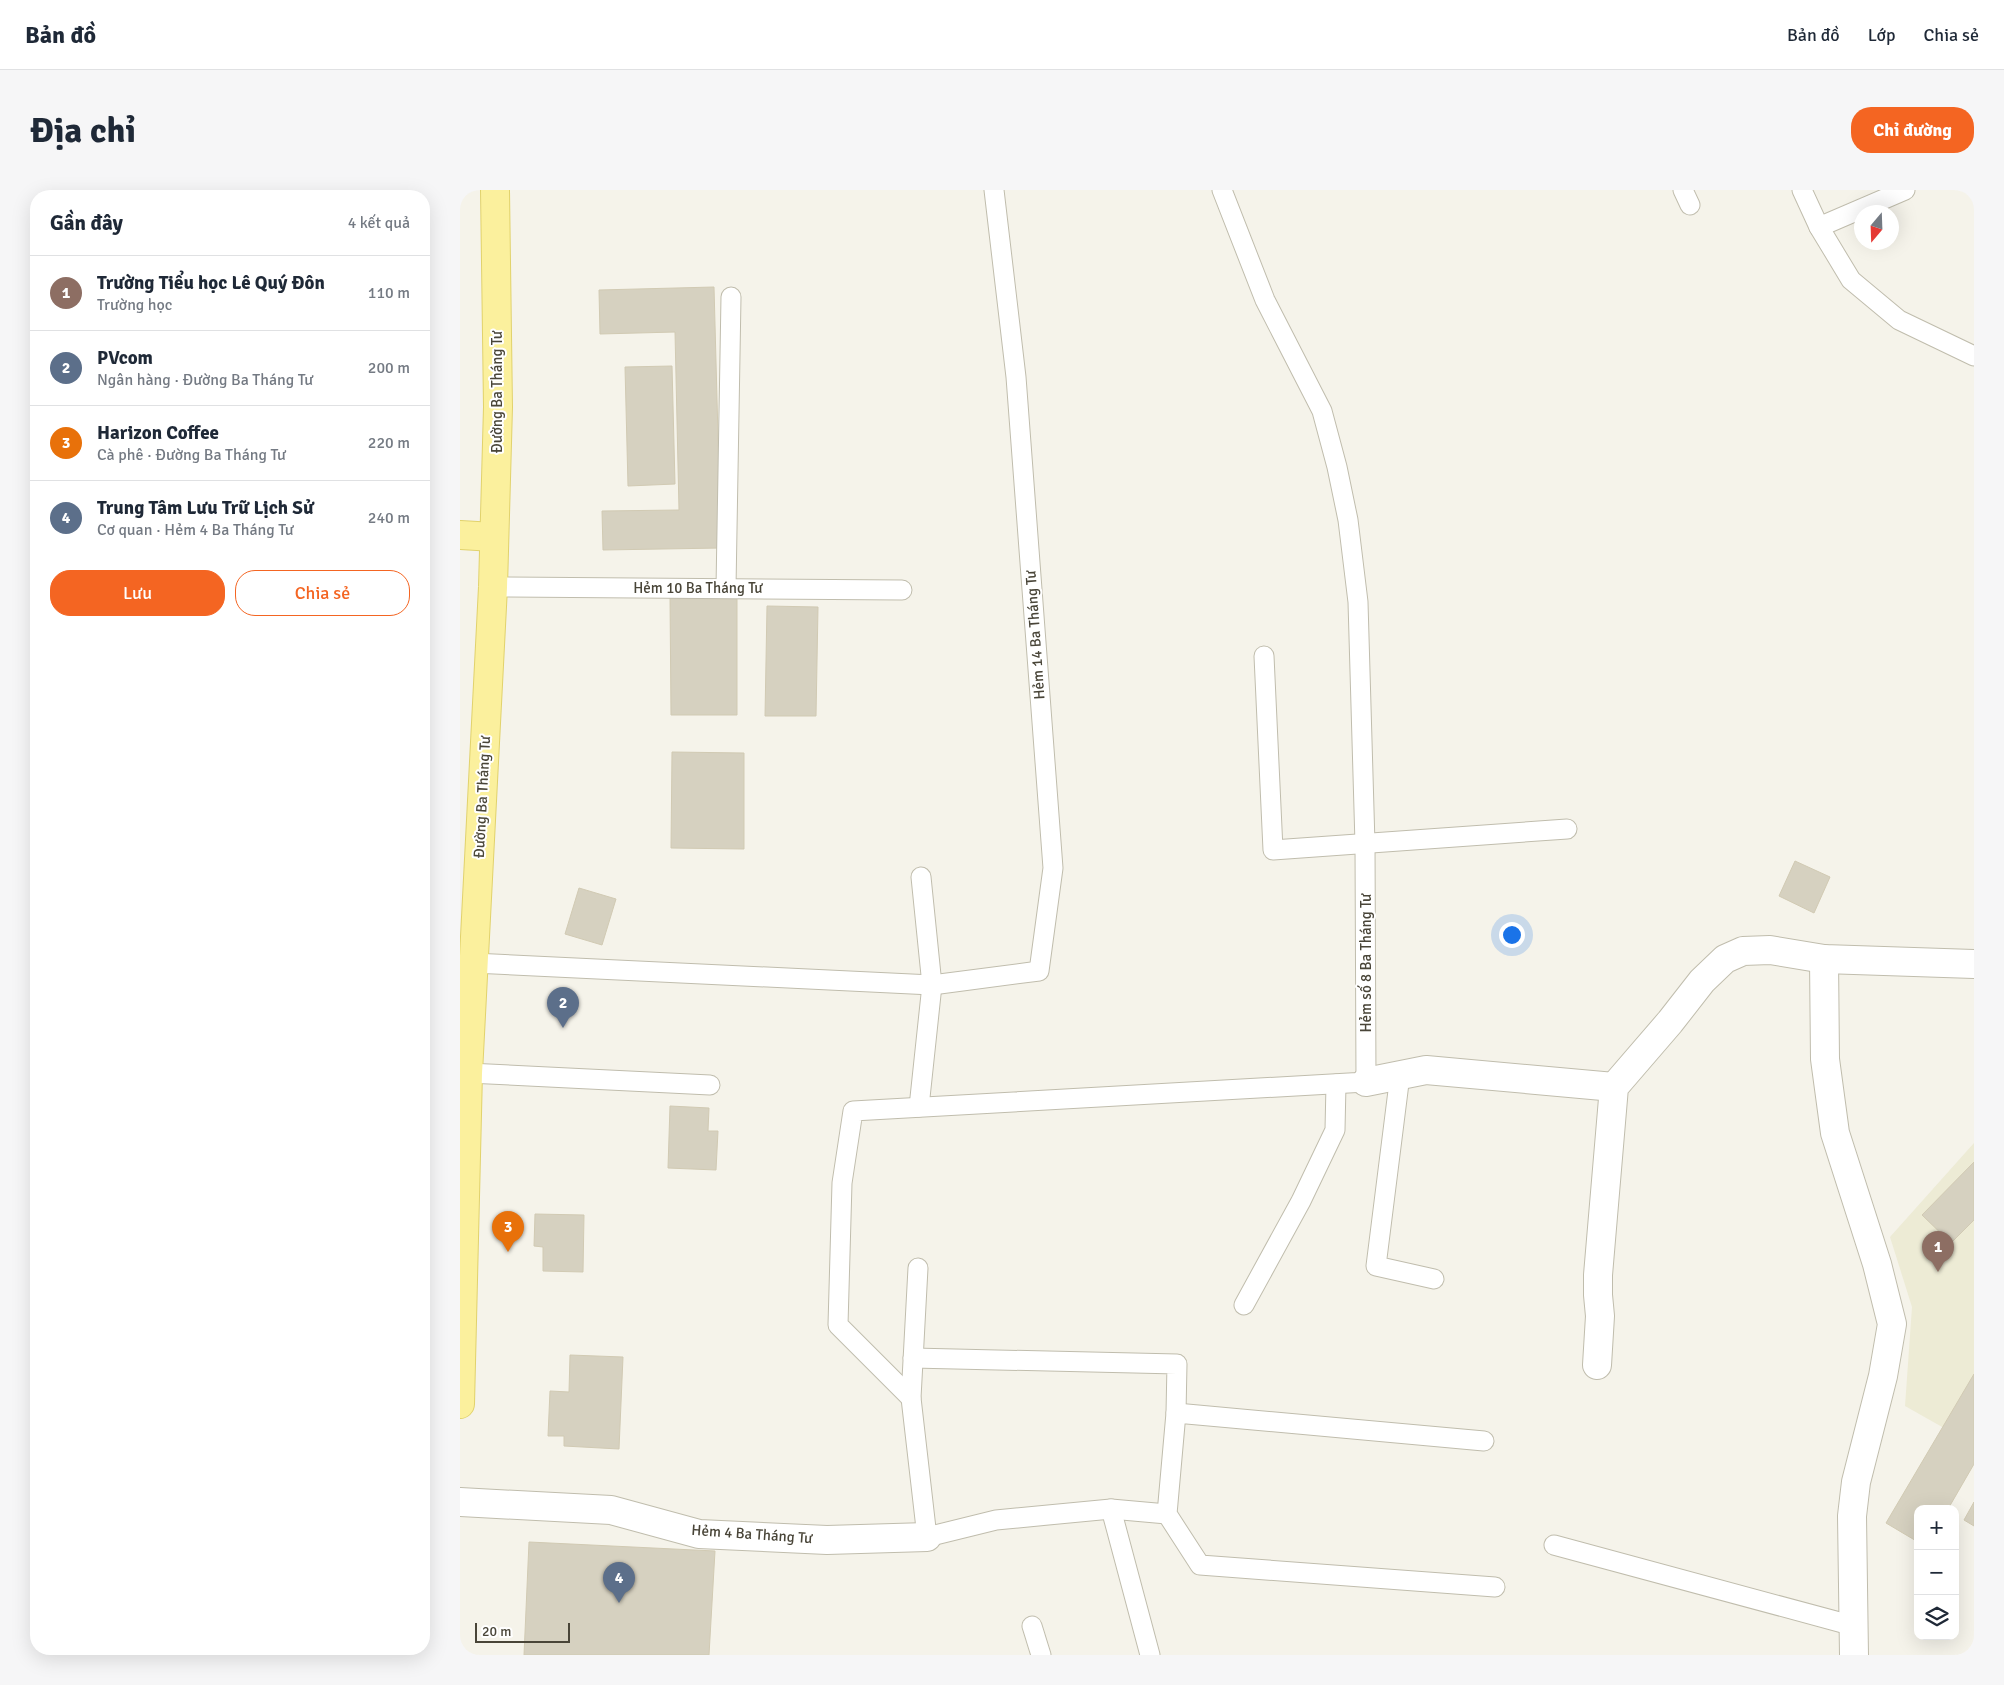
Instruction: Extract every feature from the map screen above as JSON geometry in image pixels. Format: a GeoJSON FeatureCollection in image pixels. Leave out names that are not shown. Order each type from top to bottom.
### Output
{"type":"FeatureCollection","features":[{"type":"Feature","properties":{"kind":"main road","name":"Đường Ba Tháng Tư"},"geometry":{"type":"LineString","coordinates":[[460,1404],[468,1073],[493,587],[498,407],[495,190]]}},
{"type":"Feature","properties":{"kind":"main road"},"geometry":{"type":"LineString","coordinates":[[460,535],[494,537]]}},
{"type":"Feature","properties":{"kind":"street"},"geometry":{"type":"LineString","coordinates":[[1597,1364],[1600,1316],[1598,1274],[1614,1087],[1670,1022],[1702,981],[1725,959],[1743,951],[1770,950],[1824,959],[1974,964]]}},
{"type":"Feature","properties":{"kind":"street"},"geometry":{"type":"LineString","coordinates":[[1824,959],[1825,1059],[1835,1133],[1877,1264],[1892,1324],[1883,1376],[1856,1482],[1852,1516],[1854,1655]]}},
{"type":"Feature","properties":{"kind":"street"},"geometry":{"type":"LineString","coordinates":[[1366,1082],[1426,1070],[1614,1087]]}},
{"type":"Feature","properties":{"kind":"street","name":"Hẻm 4 Ba Tháng Tư"},"geometry":{"type":"LineString","coordinates":[[460,1502],[611,1510],[699,1534],[827,1540],[927,1537]]}},
{"type":"Feature","properties":{"kind":"lane","name":"Hẻm 14 Ba Tháng Tư"},"geometry":{"type":"LineString","coordinates":[[932,985],[1039,971],[1053,868],[1016,377],[994,190]]}},
{"type":"Feature","properties":{"kind":"lane","name":"Hẻm số 8 Ba Tháng Tư"},"geometry":{"type":"LineString","coordinates":[[1222,190],[1265,300],[1322,411],[1338,467],[1348,520],[1358,602],[1365,844],[1366,1082]]}},
{"type":"Feature","properties":{"kind":"lane"},"geometry":{"type":"LineString","coordinates":[[1802,190],[1819,227],[1851,280],[1899,320],[1974,356]]}},
{"type":"Feature","properties":{"kind":"lane"},"geometry":{"type":"LineString","coordinates":[[1819,227],[1905,190]]}},
{"type":"Feature","properties":{"kind":"lane"},"geometry":{"type":"LineString","coordinates":[[726,588],[731,297]]}},
{"type":"Feature","properties":{"kind":"lane","name":"Hẻm 10 Ba Tháng Tư"},"geometry":{"type":"LineString","coordinates":[[493,587],[902,590]]}},
{"type":"Feature","properties":{"kind":"lane"},"geometry":{"type":"LineString","coordinates":[[1264,656],[1273,850],[1567,829]]}},
{"type":"Feature","properties":{"kind":"lane"},"geometry":{"type":"LineString","coordinates":[[920,1107],[932,985],[921,877]]}},
{"type":"Feature","properties":{"kind":"lane"},"geometry":{"type":"LineString","coordinates":[[473,963],[932,985]]}},
{"type":"Feature","properties":{"kind":"lane"},"geometry":{"type":"LineString","coordinates":[[468,1073],[710,1084]]}},
{"type":"Feature","properties":{"kind":"lane"},"geometry":{"type":"LineString","coordinates":[[1400,1075],[1376,1266],[1434,1279]]}},
{"type":"Feature","properties":{"kind":"lane"},"geometry":{"type":"LineString","coordinates":[[910,1398],[838,1325],[842,1183],[853,1111],[1366,1082]]}},
{"type":"Feature","properties":{"kind":"lane"},"geometry":{"type":"LineString","coordinates":[[1244,1305],[1301,1202],[1335,1130],[1336,1084]]}},
{"type":"Feature","properties":{"kind":"lane"},"geometry":{"type":"LineString","coordinates":[[918,1268],[910,1398],[927,1537],[996,1520],[1111,1509],[1167,1514]]}},
{"type":"Feature","properties":{"kind":"lane"},"geometry":{"type":"LineString","coordinates":[[913,1358],[1177,1364],[1176,1414],[1167,1514],[1200,1565],[1495,1587]]}},
{"type":"Feature","properties":{"kind":"lane"},"geometry":{"type":"LineString","coordinates":[[1176,1414],[1484,1441]]}},
{"type":"Feature","properties":{"kind":"lane"},"geometry":{"type":"LineString","coordinates":[[1111,1509],[1150,1655]]}},
{"type":"Feature","properties":{"kind":"lane"},"geometry":{"type":"LineString","coordinates":[[1554,1545],[1854,1626]]}},
{"type":"Feature","properties":{"kind":"lane"},"geometry":{"type":"LineString","coordinates":[[1032,1626],[1041,1655]]}},
{"type":"Feature","properties":{"kind":"shaded area"},"geometry":{"type":"Polygon","coordinates":[[[1974,1143],[1974,1445],[1905,1406],[1912,1307],[1890,1237],[1974,1143]]]}},
{"type":"Feature","properties":{"kind":"building"},"geometry":{"type":"Polygon","coordinates":[[[714,287],[721,548],[603,550],[602,511],[679,510],[675,332],[600,334],[599,290],[714,287]]]}},
{"type":"Feature","properties":{"kind":"building"},"geometry":{"type":"Polygon","coordinates":[[[672,366],[675,484],[628,486],[625,367],[672,366]]]}},
{"type":"Feature","properties":{"kind":"building"},"geometry":{"type":"Polygon","coordinates":[[[670,595],[737,595],[737,715],[671,715],[670,595]]]}},
{"type":"Feature","properties":{"kind":"building"},"geometry":{"type":"Polygon","coordinates":[[[767,606],[818,607],[816,716],[765,716],[767,606]]]}},
{"type":"Feature","properties":{"kind":"building"},"geometry":{"type":"Polygon","coordinates":[[[672,752],[744,753],[744,849],[671,848],[672,752]]]}},
{"type":"Feature","properties":{"kind":"building"},"geometry":{"type":"Polygon","coordinates":[[[1795,861],[1830,877],[1814,913],[1779,896],[1795,861]]]}},
{"type":"Feature","properties":{"kind":"building"},"geometry":{"type":"Polygon","coordinates":[[[579,888],[616,899],[602,945],[565,934],[579,888]]]}},
{"type":"Feature","properties":{"kind":"building"},"geometry":{"type":"Polygon","coordinates":[[[670,1106],[709,1108],[708,1131],[718,1131],[716,1170],[668,1168],[670,1106]]]}},
{"type":"Feature","properties":{"kind":"building"},"geometry":{"type":"Polygon","coordinates":[[[1974,1162],[1974,1220],[1951,1243],[1922,1215],[1974,1162]]]}},
{"type":"Feature","properties":{"kind":"building"},"geometry":{"type":"Polygon","coordinates":[[[535,1214],[584,1215],[583,1272],[543,1271],[543,1247],[534,1246],[535,1214]]]}},
{"type":"Feature","properties":{"kind":"building"},"geometry":{"type":"Polygon","coordinates":[[[570,1355],[623,1357],[619,1449],[564,1446],[564,1436],[548,1436],[550,1391],[569,1392],[570,1355]]]}},
{"type":"Feature","properties":{"kind":"building"},"geometry":{"type":"Polygon","coordinates":[[[1974,1374],[1974,1464],[1950,1505],[1914,1505],[1914,1540],[1886,1523],[1974,1374]]]}},
{"type":"Feature","properties":{"kind":"building"},"geometry":{"type":"Polygon","coordinates":[[[1974,1502],[1974,1526],[1964,1520],[1974,1502]]]}},
{"type":"Feature","properties":{"kind":"building"},"geometry":{"type":"Polygon","coordinates":[[[529,1542],[715,1551],[709,1655],[524,1655],[529,1542]]]}},
{"type":"Feature","properties":{"kind":"place","name":"PVcom"},"geometry":{"type":"Point","coordinates":[563,1028]}},
{"type":"Feature","properties":{"kind":"place","name":"Harizon Coffee"},"geometry":{"type":"Point","coordinates":[508,1252]}},
{"type":"Feature","properties":{"kind":"place","name":"Trường Tiểu học Lê Quý Đôn"},"geometry":{"type":"Point","coordinates":[1938,1272]}},
{"type":"Feature","properties":{"kind":"place","name":"Trung Tâm Lưu Trữ Lịch Sử"},"geometry":{"type":"Point","coordinates":[619,1603]}}]}
